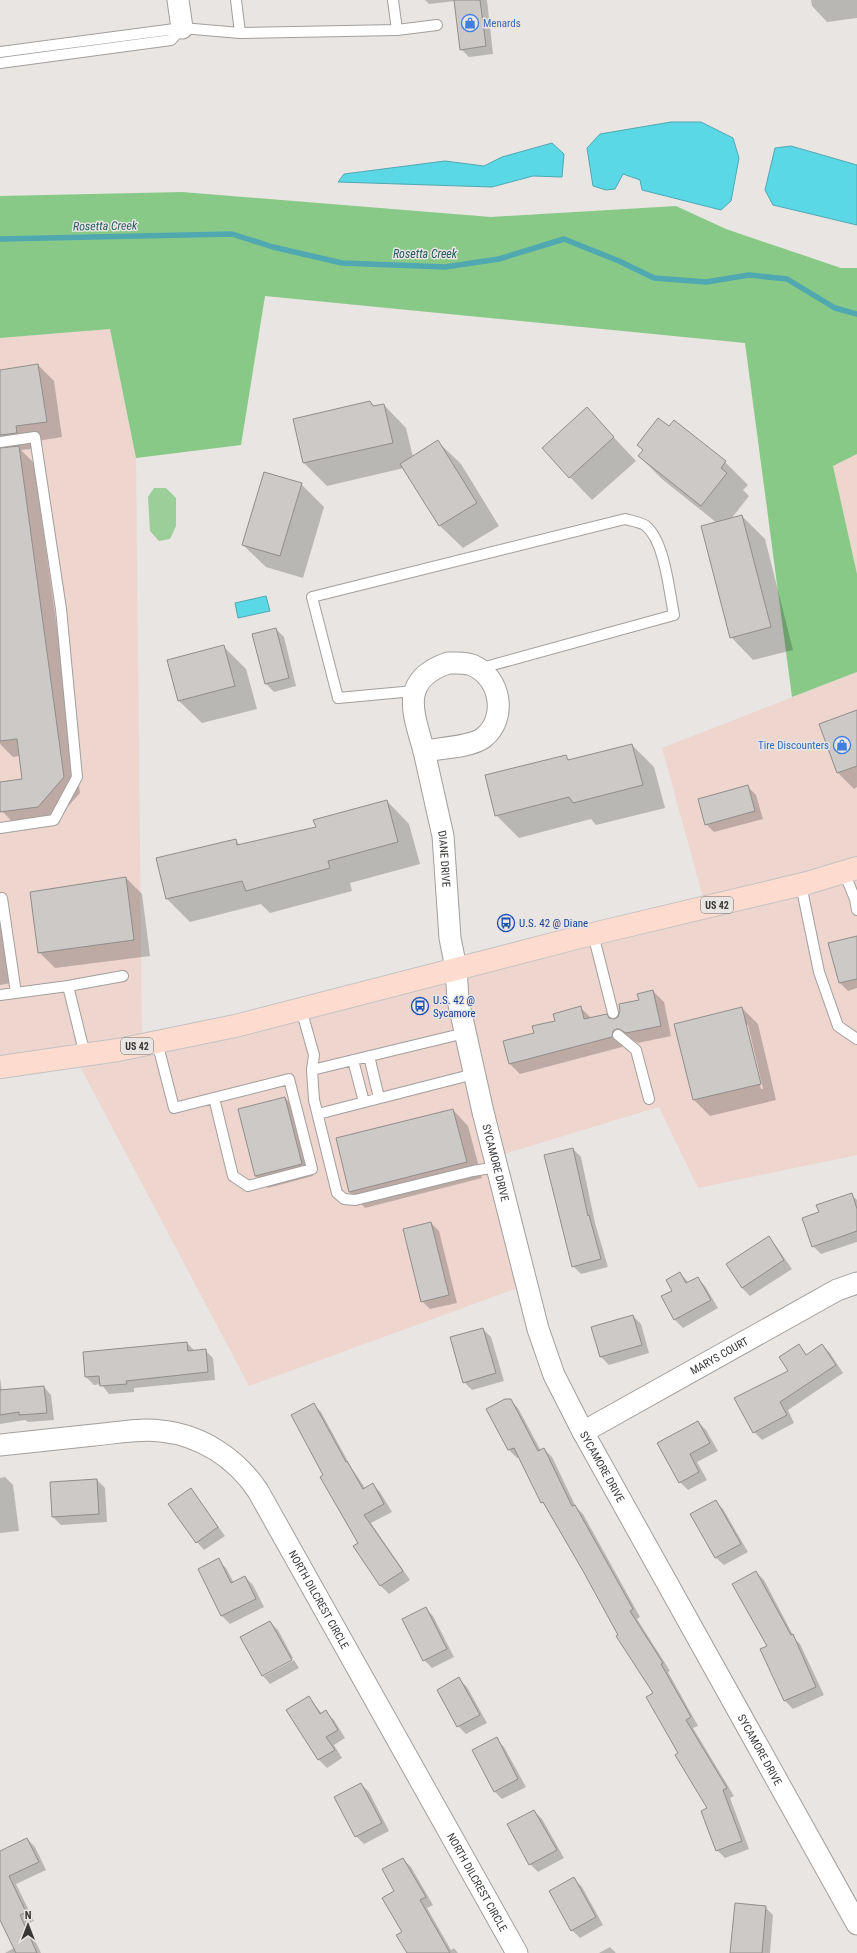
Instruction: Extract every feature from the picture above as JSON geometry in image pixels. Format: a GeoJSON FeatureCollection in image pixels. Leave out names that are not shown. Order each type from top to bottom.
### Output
{"type":"FeatureCollection","features":[{"type":"Feature","properties":{"kind":"main road","name":"US 42"},"geometry":{"type":"LineString","coordinates":[[0,1067],[85,1055],[235,1026],[456,968],[801,884],[850,870]]}},
{"type":"Feature","properties":{"kind":"street"},"geometry":{"type":"LineString","coordinates":[[178,0],[182,28]]}},
{"type":"Feature","properties":{"kind":"street"},"geometry":{"type":"LineString","coordinates":[[414,691],[424,677],[435,667],[448,662],[464,663],[478,669],[492,682],[499,701],[499,715],[493,728],[483,738],[474,743],[424,751]]}},
{"type":"Feature","properties":{"kind":"street","name":"DIANE DRIVE"},"geometry":{"type":"LineString","coordinates":[[414,691],[413,712],[424,751],[443,836],[450,938],[456,968]]}},
{"type":"Feature","properties":{"kind":"street","name":"SYCAMORE DRIVE"},"geometry":{"type":"LineString","coordinates":[[456,968],[458,1000],[474,1074],[538,1329],[554,1375],[583,1432],[857,1924]]}},
{"type":"Feature","properties":{"kind":"street","name":"MARYS COURT"},"geometry":{"type":"LineString","coordinates":[[583,1432],[837,1290],[857,1283]]}},
{"type":"Feature","properties":{"kind":"street","name":"NORTH DILCREST CIRCLE"},"geometry":{"type":"LineString","coordinates":[[0,1445],[135,1431],[160,1430],[182,1434],[202,1441],[236,1463],[258,1491],[517,1953]]}},
{"type":"Feature","properties":{"kind":"lane"},"geometry":{"type":"LineString","coordinates":[[236,0],[240,33]]}},
{"type":"Feature","properties":{"kind":"lane"},"geometry":{"type":"LineString","coordinates":[[393,0],[397,30]]}},
{"type":"Feature","properties":{"kind":"lane"},"geometry":{"type":"LineString","coordinates":[[0,52],[182,28],[240,33],[397,30],[437,25]]}},
{"type":"Feature","properties":{"kind":"lane"},"geometry":{"type":"LineString","coordinates":[[0,63],[172,40],[182,28]]}},
{"type":"Feature","properties":{"kind":"lane"},"geometry":{"type":"LineString","coordinates":[[0,442],[35,437],[61,609],[77,777],[54,820],[0,828]]}},
{"type":"Feature","properties":{"kind":"lane"},"geometry":{"type":"LineString","coordinates":[[414,691],[338,698],[312,597],[625,519],[644,525],[653,534],[661,555],[674,615],[478,669]]}},
{"type":"Feature","properties":{"kind":"lane"},"geometry":{"type":"LineString","coordinates":[[850,870],[857,910]]}},
{"type":"Feature","properties":{"kind":"lane"},"geometry":{"type":"LineString","coordinates":[[801,884],[819,972],[838,1026],[857,1039]]}},
{"type":"Feature","properties":{"kind":"lane"},"geometry":{"type":"LineString","coordinates":[[2,898],[16,993]]}},
{"type":"Feature","properties":{"kind":"lane"},"geometry":{"type":"LineString","coordinates":[[593,934],[612,1013]]}},
{"type":"Feature","properties":{"kind":"lane"},"geometry":{"type":"LineString","coordinates":[[0,995],[68,986],[123,976]]}},
{"type":"Feature","properties":{"kind":"lane"},"geometry":{"type":"LineString","coordinates":[[68,986],[85,1055]]}},
{"type":"Feature","properties":{"kind":"lane"},"geometry":{"type":"LineString","coordinates":[[301,1009],[314,1055],[312,1070],[314,1100],[337,1193],[344,1199],[354,1200],[473,1170],[497,1167]]}},
{"type":"Feature","properties":{"kind":"lane"},"geometry":{"type":"LineString","coordinates":[[312,1070],[465,1033]]}},
{"type":"Feature","properties":{"kind":"lane"},"geometry":{"type":"LineString","coordinates":[[618,1035],[636,1050],[649,1099]]}},
{"type":"Feature","properties":{"kind":"lane"},"geometry":{"type":"LineString","coordinates":[[157,1042],[174,1108],[289,1079],[312,1169],[248,1186],[233,1176],[214,1098]]}},
{"type":"Feature","properties":{"kind":"lane"},"geometry":{"type":"LineString","coordinates":[[369,1056],[379,1098]]}},
{"type":"Feature","properties":{"kind":"lane"},"geometry":{"type":"LineString","coordinates":[[353,1060],[364,1102]]}},
{"type":"Feature","properties":{"kind":"lane"},"geometry":{"type":"LineString","coordinates":[[318,1114],[474,1074]]}},
{"type":"Feature","properties":{"kind":"shaded area"},"geometry":{"type":"Polygon","coordinates":[[[110,329],[136,458],[142,1041],[706,908],[662,748],[857,672],[857,1155],[698,1188],[659,1107],[494,1157],[526,1285],[249,1386],[75,1057],[0,1067],[0,338],[110,329]]]}},
{"type":"Feature","properties":{"kind":"shaded area"},"geometry":{"type":"Polygon","coordinates":[[[857,454],[857,574],[833,466],[857,454]]]}},
{"type":"Feature","properties":{"kind":"green space"},"geometry":{"type":"Polygon","coordinates":[[[182,192],[491,217],[676,206],[726,229],[841,268],[857,268],[857,454],[833,466],[857,574],[857,672],[792,697],[745,343],[265,296],[241,445],[136,458],[110,329],[0,338],[0,196],[182,192]]]}},
{"type":"Feature","properties":{"kind":"green space"},"geometry":{"type":"Polygon","coordinates":[[[154,488],[166,488],[176,498],[176,526],[170,539],[159,541],[150,531],[148,497],[154,488]]]}},
{"type":"Feature","properties":{"kind":"water"},"geometry":{"type":"Polygon","coordinates":[[[671,122],[701,122],[733,138],[739,158],[731,201],[721,210],[642,190],[640,180],[623,174],[615,189],[606,190],[593,186],[587,148],[600,134],[671,122]]]}},
{"type":"Feature","properties":{"kind":"water"},"geometry":{"type":"Polygon","coordinates":[[[552,143],[564,154],[562,177],[533,176],[492,187],[338,182],[344,174],[445,161],[484,166],[502,157],[552,143]]]}},
{"type":"Feature","properties":{"kind":"water"},"geometry":{"type":"Polygon","coordinates":[[[791,146],[857,165],[857,225],[773,205],[765,190],[775,148],[791,146]]]}},
{"type":"Feature","properties":{"kind":"water"},"geometry":{"type":"Polygon","coordinates":[[[266,596],[270,611],[238,618],[235,603],[266,596]]]}},
{"type":"Feature","properties":{"kind":"building","name":"Menards"},"geometry":{"type":"Polygon","coordinates":[[[454,0],[480,0],[486,46],[460,50],[454,0]]]}},
{"type":"Feature","properties":{"kind":"building"},"geometry":{"type":"Polygon","coordinates":[[[38,364],[47,422],[16,426],[17,433],[0,435],[0,370],[38,364]]]}},
{"type":"Feature","properties":{"kind":"building"},"geometry":{"type":"Polygon","coordinates":[[[370,401],[373,406],[384,404],[393,443],[303,463],[293,419],[370,401]]]}},
{"type":"Feature","properties":{"kind":"building"},"geometry":{"type":"Polygon","coordinates":[[[587,407],[614,437],[569,478],[542,448],[587,407]]]}},
{"type":"Feature","properties":{"kind":"building"},"geometry":{"type":"Polygon","coordinates":[[[658,418],[669,426],[674,420],[726,461],[721,468],[727,473],[701,506],[638,456],[643,450],[637,445],[658,418]]]}},
{"type":"Feature","properties":{"kind":"building"},"geometry":{"type":"Polygon","coordinates":[[[438,440],[477,503],[439,526],[400,464],[438,440]]]}},
{"type":"Feature","properties":{"kind":"building"},"geometry":{"type":"Polygon","coordinates":[[[19,446],[64,777],[38,807],[0,812],[0,782],[22,779],[17,739],[0,741],[0,448],[19,446]]]}},
{"type":"Feature","properties":{"kind":"building"},"geometry":{"type":"Polygon","coordinates":[[[264,472],[302,483],[280,556],[242,545],[264,472]]]}},
{"type":"Feature","properties":{"kind":"building"},"geometry":{"type":"Polygon","coordinates":[[[742,515],[771,627],[730,638],[701,526],[742,515]]]}},
{"type":"Feature","properties":{"kind":"building"},"geometry":{"type":"Polygon","coordinates":[[[276,628],[289,678],[265,684],[252,634],[276,628]]]}},
{"type":"Feature","properties":{"kind":"building"},"geometry":{"type":"Polygon","coordinates":[[[224,645],[235,686],[178,701],[167,660],[224,645]]]}},
{"type":"Feature","properties":{"kind":"building","name":"Tire Discounters"},"geometry":{"type":"Polygon","coordinates":[[[857,710],[857,766],[837,773],[819,724],[857,710]]]}},
{"type":"Feature","properties":{"kind":"building"},"geometry":{"type":"Polygon","coordinates":[[[632,744],[643,785],[573,803],[569,797],[495,816],[485,775],[566,755],[568,760],[632,744]]]}},
{"type":"Feature","properties":{"kind":"building"},"geometry":{"type":"Polygon","coordinates":[[[748,785],[755,811],[705,825],[698,799],[748,785]]]}},
{"type":"Feature","properties":{"kind":"building"},"geometry":{"type":"Polygon","coordinates":[[[387,800],[398,842],[328,861],[330,868],[246,891],[242,881],[166,899],[156,858],[236,839],[237,845],[316,827],[313,820],[387,800]]]}},
{"type":"Feature","properties":{"kind":"building"},"geometry":{"type":"Polygon","coordinates":[[[126,877],[134,940],[38,953],[30,892],[126,877]]]}},
{"type":"Feature","properties":{"kind":"building"},"geometry":{"type":"Polygon","coordinates":[[[857,936],[857,979],[839,983],[828,943],[857,936]]]}},
{"type":"Feature","properties":{"kind":"building"},"geometry":{"type":"Polygon","coordinates":[[[653,990],[661,1026],[626,1033],[616,1029],[613,1031],[612,1037],[509,1064],[503,1041],[534,1033],[532,1026],[555,1021],[553,1014],[581,1006],[584,1019],[607,1014],[609,1018],[614,1019],[618,1017],[620,1011],[619,1004],[639,1000],[637,994],[653,990]]]}},
{"type":"Feature","properties":{"kind":"building"},"geometry":{"type":"Polygon","coordinates":[[[742,1007],[761,1084],[693,1100],[674,1024],[742,1007]]]}},
{"type":"Feature","properties":{"kind":"building"},"geometry":{"type":"Polygon","coordinates":[[[285,1097],[302,1164],[255,1176],[238,1109],[285,1097]]]}},
{"type":"Feature","properties":{"kind":"building"},"geometry":{"type":"Polygon","coordinates":[[[453,1109],[467,1162],[349,1192],[336,1138],[453,1109]]]}},
{"type":"Feature","properties":{"kind":"building"},"geometry":{"type":"Polygon","coordinates":[[[573,1148],[588,1216],[589,1215],[601,1259],[572,1267],[544,1155],[573,1148]]]}},
{"type":"Feature","properties":{"kind":"building"},"geometry":{"type":"Polygon","coordinates":[[[852,1193],[857,1209],[857,1231],[812,1247],[802,1218],[819,1212],[816,1205],[852,1193]]]}},
{"type":"Feature","properties":{"kind":"building"},"geometry":{"type":"Polygon","coordinates":[[[431,1222],[449,1295],[421,1302],[403,1229],[431,1222]]]}},
{"type":"Feature","properties":{"kind":"building"},"geometry":{"type":"Polygon","coordinates":[[[769,1236],[784,1260],[742,1288],[726,1264],[769,1236]]]}},
{"type":"Feature","properties":{"kind":"building"},"geometry":{"type":"Polygon","coordinates":[[[680,1272],[686,1283],[698,1277],[711,1300],[674,1320],[661,1296],[672,1291],[666,1280],[680,1272]]]}},
{"type":"Feature","properties":{"kind":"building"},"geometry":{"type":"Polygon","coordinates":[[[633,1315],[642,1345],[600,1357],[591,1327],[633,1315]]]}},
{"type":"Feature","properties":{"kind":"building"},"geometry":{"type":"Polygon","coordinates":[[[483,1328],[496,1373],[463,1383],[450,1337],[483,1328]]]}},
{"type":"Feature","properties":{"kind":"building"},"geometry":{"type":"Polygon","coordinates":[[[187,1342],[188,1351],[206,1349],[208,1372],[126,1381],[127,1384],[100,1386],[99,1376],[85,1377],[83,1352],[187,1342]]]}},
{"type":"Feature","properties":{"kind":"building"},"geometry":{"type":"Polygon","coordinates":[[[799,1344],[806,1355],[822,1344],[836,1365],[780,1402],[787,1415],[753,1433],[734,1398],[788,1371],[779,1357],[799,1344]]]}},
{"type":"Feature","properties":{"kind":"building"},"geometry":{"type":"Polygon","coordinates":[[[44,1386],[47,1413],[19,1415],[19,1412],[0,1415],[0,1390],[44,1386]]]}},
{"type":"Feature","properties":{"kind":"building"},"geometry":{"type":"Polygon","coordinates":[[[505,1399],[511,1399],[538,1451],[544,1448],[572,1506],[575,1505],[633,1609],[630,1611],[663,1663],[661,1664],[691,1717],[686,1720],[727,1788],[723,1790],[742,1841],[716,1851],[701,1811],[707,1808],[675,1755],[678,1753],[646,1697],[653,1693],[616,1636],[618,1635],[583,1571],[543,1502],[541,1503],[514,1448],[508,1450],[486,1409],[505,1399]]]}},
{"type":"Feature","properties":{"kind":"building"},"geometry":{"type":"Polygon","coordinates":[[[314,1403],[346,1462],[347,1461],[363,1489],[373,1483],[384,1504],[364,1515],[403,1571],[380,1586],[353,1546],[358,1543],[320,1477],[323,1475],[291,1415],[314,1403]]]}},
{"type":"Feature","properties":{"kind":"building"},"geometry":{"type":"Polygon","coordinates":[[[698,1421],[710,1443],[690,1454],[699,1472],[679,1483],[657,1443],[698,1421]]]}},
{"type":"Feature","properties":{"kind":"building"},"geometry":{"type":"Polygon","coordinates":[[[97,1479],[99,1514],[52,1517],[50,1482],[97,1479]]]}},
{"type":"Feature","properties":{"kind":"building"},"geometry":{"type":"Polygon","coordinates":[[[191,1488],[218,1527],[196,1543],[168,1504],[191,1488]]]}},
{"type":"Feature","properties":{"kind":"building"},"geometry":{"type":"Polygon","coordinates":[[[716,1500],[741,1544],[715,1558],[690,1514],[716,1500]]]}},
{"type":"Feature","properties":{"kind":"building"},"geometry":{"type":"Polygon","coordinates":[[[219,1558],[231,1583],[245,1576],[256,1599],[221,1616],[198,1569],[219,1558]]]}},
{"type":"Feature","properties":{"kind":"building"},"geometry":{"type":"Polygon","coordinates":[[[756,1571],[791,1635],[793,1634],[816,1687],[784,1701],[760,1649],[767,1646],[732,1584],[756,1571]]]}},
{"type":"Feature","properties":{"kind":"building"},"geometry":{"type":"Polygon","coordinates":[[[426,1607],[447,1649],[423,1661],[402,1619],[426,1607]]]}},
{"type":"Feature","properties":{"kind":"building"},"geometry":{"type":"Polygon","coordinates":[[[270,1621],[292,1660],[262,1676],[240,1637],[270,1621]]]}},
{"type":"Feature","properties":{"kind":"building"},"geometry":{"type":"Polygon","coordinates":[[[459,1677],[480,1715],[457,1727],[437,1690],[459,1677]]]}},
{"type":"Feature","properties":{"kind":"building"},"geometry":{"type":"Polygon","coordinates":[[[309,1696],[320,1714],[326,1710],[338,1730],[326,1737],[335,1750],[318,1760],[286,1710],[309,1696]]]}},
{"type":"Feature","properties":{"kind":"building"},"geometry":{"type":"Polygon","coordinates":[[[497,1737],[518,1779],[494,1792],[472,1750],[497,1737]]]}},
{"type":"Feature","properties":{"kind":"building"},"geometry":{"type":"Polygon","coordinates":[[[361,1783],[382,1823],[355,1837],[334,1797],[361,1783]]]}},
{"type":"Feature","properties":{"kind":"building"},"geometry":{"type":"Polygon","coordinates":[[[534,1810],[557,1850],[529,1865],[507,1824],[534,1810]]]}},
{"type":"Feature","properties":{"kind":"building"},"geometry":{"type":"Polygon","coordinates":[[[27,1838],[39,1862],[9,1876],[26,1912],[20,1915],[37,1953],[16,1953],[0,1920],[0,1851],[27,1838]]]}},
{"type":"Feature","properties":{"kind":"building"},"geometry":{"type":"Polygon","coordinates":[[[403,1858],[426,1897],[420,1900],[450,1953],[407,1953],[396,1935],[402,1932],[382,1898],[394,1891],[382,1869],[403,1858]]]}},
{"type":"Feature","properties":{"kind":"building"},"geometry":{"type":"Polygon","coordinates":[[[574,1877],[596,1917],[571,1931],[549,1891],[574,1877]]]}},
{"type":"Feature","properties":{"kind":"building"},"geometry":{"type":"Polygon","coordinates":[[[735,1903],[766,1906],[762,1953],[730,1953],[735,1903]]]}},
{"type":"Feature","properties":{"kind":"waterway","name":"Rosetta Creek"},"geometry":{"type":"LineString","coordinates":[[0,239],[232,234],[273,247],[342,263],[445,267],[499,259],[564,239],[619,261],[654,278],[706,282],[749,275],[787,279],[835,308],[857,314]]}},
{"type":"Feature","properties":{"kind":"place","name":"Menards"},"geometry":{"type":"Point","coordinates":[470,23]}},
{"type":"Feature","properties":{"kind":"place","name":"Tire Discounters"},"geometry":{"type":"Point","coordinates":[842,745]}},
{"type":"Feature","properties":{"kind":"place","name":"U.S. 42 @ Diane"},"geometry":{"type":"Point","coordinates":[506,923]}},
{"type":"Feature","properties":{"kind":"place","name":"U.S. 42 @ Sycamore"},"geometry":{"type":"Point","coordinates":[420,1006]}}]}
